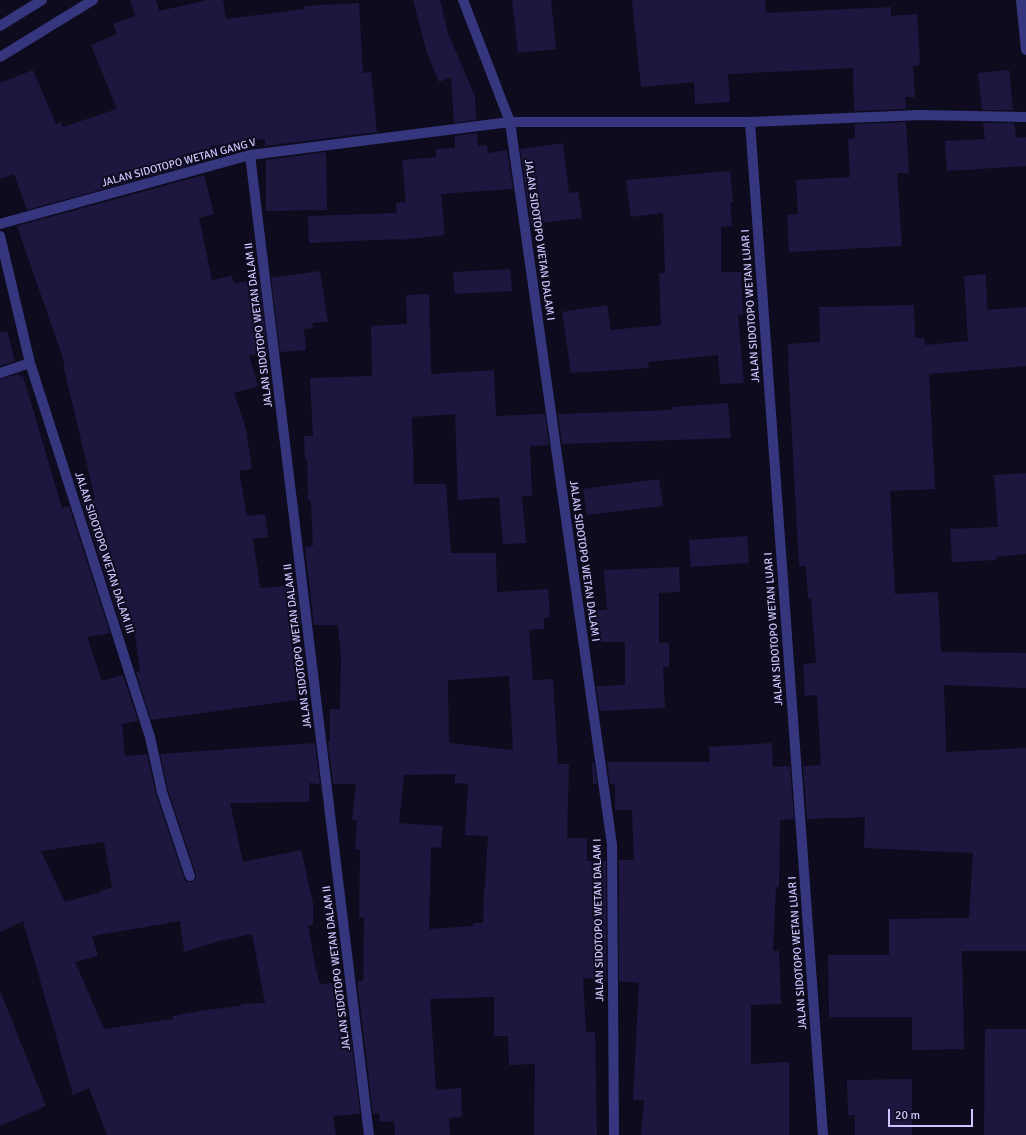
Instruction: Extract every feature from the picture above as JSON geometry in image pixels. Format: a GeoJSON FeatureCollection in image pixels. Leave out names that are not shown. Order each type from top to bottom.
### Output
{"type":"FeatureCollection","features":[{"type":"Feature","properties":{"kind":"street"},"geometry":{"type":"LineString","coordinates":[[0,26],[42,0]]}},
{"type":"Feature","properties":{"kind":"street"},"geometry":{"type":"LineString","coordinates":[[0,57],[93,0]]}},
{"type":"Feature","properties":{"kind":"street","name":"JALAN SIDOTOPO WETAN DALAM I"},"geometry":{"type":"LineString","coordinates":[[463,0],[510,122],[612,845],[614,1135]]}},
{"type":"Feature","properties":{"kind":"street"},"geometry":{"type":"LineString","coordinates":[[1021,0],[1026,50]]}},
{"type":"Feature","properties":{"kind":"street","name":"JALAN SIDOTOPO WETAN GANG V"},"geometry":{"type":"LineString","coordinates":[[0,224],[250,155],[510,122],[750,122],[920,115],[1026,117]]}},
{"type":"Feature","properties":{"kind":"street","name":"JALAN SIDOTOPO WETAN LUAR I"},"geometry":{"type":"LineString","coordinates":[[750,122],[823,1135]]}},
{"type":"Feature","properties":{"kind":"street","name":"JALAN SIDOTOPO WETAN DALAM II"},"geometry":{"type":"LineString","coordinates":[[250,155],[369,1135]]}},
{"type":"Feature","properties":{"kind":"street","name":"JALAN SIDOTOPO WETAN DALAM III"},"geometry":{"type":"LineString","coordinates":[[0,236],[30,363],[150,737],[162,792],[190,876]]}},
{"type":"Feature","properties":{"kind":"street"},"geometry":{"type":"LineString","coordinates":[[0,373],[30,363]]}},
{"type":"Feature","properties":{"kind":"building"},"geometry":{"type":"Polygon","coordinates":[[[130,0],[156,0],[159,11],[208,0],[223,0],[226,19],[304,9],[304,6],[359,3],[363,73],[371,72],[377,132],[265,146],[265,139],[211,146],[212,150],[198,152],[201,162],[27,210],[14,174],[0,179],[0,83],[33,70],[56,124],[61,122],[63,127],[117,109],[91,45],[117,34],[113,24],[135,16],[130,0]]]}},
{"type":"Feature","properties":{"kind":"building"},"geometry":{"type":"Polygon","coordinates":[[[413,0],[440,0],[448,33],[475,96],[476,120],[454,123],[451,77],[439,82],[427,53],[413,0]]]}},
{"type":"Feature","properties":{"kind":"building"},"geometry":{"type":"Polygon","coordinates":[[[512,0],[551,0],[556,49],[518,53],[512,0]]]}},
{"type":"Feature","properties":{"kind":"building"},"geometry":{"type":"Polygon","coordinates":[[[632,0],[765,0],[766,13],[891,7],[891,16],[917,14],[920,65],[913,66],[915,97],[905,97],[906,109],[854,111],[853,68],[728,74],[730,102],[695,104],[694,82],[641,87],[632,0]]]}},
{"type":"Feature","properties":{"kind":"building"},"geometry":{"type":"Polygon","coordinates":[[[1009,70],[1013,110],[982,110],[978,73],[1009,70]]]}},
{"type":"Feature","properties":{"kind":"building"},"geometry":{"type":"Polygon","coordinates":[[[906,122],[909,173],[897,173],[902,246],[789,252],[787,215],[798,214],[796,180],[850,177],[848,139],[855,138],[855,124],[906,122]]]}},
{"type":"Feature","properties":{"kind":"building"},"geometry":{"type":"Polygon","coordinates":[[[983,123],[1014,123],[1016,138],[1026,137],[1026,166],[947,171],[945,141],[985,139],[983,123]]]}},
{"type":"Feature","properties":{"kind":"building"},"geometry":{"type":"Polygon","coordinates":[[[477,133],[478,146],[487,145],[488,153],[507,150],[513,189],[441,194],[445,235],[400,240],[309,243],[308,216],[397,213],[396,203],[406,202],[402,160],[436,157],[435,149],[455,148],[455,136],[477,133]]]}},
{"type":"Feature","properties":{"kind":"building"},"geometry":{"type":"Polygon","coordinates":[[[563,143],[569,193],[578,192],[582,218],[531,224],[520,149],[563,143]]]}},
{"type":"Feature","properties":{"kind":"building"},"geometry":{"type":"Polygon","coordinates":[[[326,152],[327,210],[266,211],[266,160],[326,152]]]}},
{"type":"Feature","properties":{"kind":"building"},"geometry":{"type":"Polygon","coordinates":[[[730,171],[733,202],[730,202],[732,226],[721,227],[721,272],[741,272],[743,315],[738,315],[744,383],[720,384],[718,355],[648,362],[649,368],[571,373],[562,312],[607,305],[611,330],[661,325],[659,273],[665,273],[663,213],[631,217],[626,180],[730,171]]]}},
{"type":"Feature","properties":{"kind":"building"},"geometry":{"type":"Polygon","coordinates":[[[204,175],[214,214],[199,218],[212,280],[232,276],[234,283],[259,280],[268,353],[249,355],[258,386],[234,393],[246,429],[252,469],[239,471],[247,516],[265,514],[268,537],[253,539],[260,588],[296,585],[301,626],[291,626],[297,700],[151,720],[136,672],[140,671],[134,628],[123,630],[82,502],[95,499],[63,364],[65,364],[17,226],[204,175]]]}},
{"type":"Feature","properties":{"kind":"building"},"geometry":{"type":"Polygon","coordinates":[[[510,269],[512,291],[455,294],[453,272],[510,269]]]}},
{"type":"Feature","properties":{"kind":"building"},"geometry":{"type":"Polygon","coordinates":[[[320,271],[328,322],[312,323],[313,328],[304,329],[306,350],[280,352],[271,278],[320,271]]]}},
{"type":"Feature","properties":{"kind":"building"},"geometry":{"type":"Polygon","coordinates":[[[986,274],[987,310],[1026,307],[1026,366],[929,374],[935,489],[890,491],[895,594],[938,592],[941,652],[1026,653],[1026,688],[944,685],[946,752],[1026,748],[1026,951],[962,951],[964,1049],[912,1050],[912,1017],[829,1017],[828,955],[889,955],[889,919],[969,918],[973,853],[864,848],[865,817],[807,819],[803,766],[821,765],[817,695],[805,696],[803,664],[816,663],[811,598],[808,598],[806,566],[799,566],[788,344],[820,342],[819,307],[914,305],[915,338],[924,338],[925,345],[968,341],[964,276],[986,274]]]}},
{"type":"Feature","properties":{"kind":"building"},"geometry":{"type":"Polygon","coordinates":[[[429,294],[431,374],[494,370],[496,416],[545,414],[549,445],[530,446],[532,496],[522,496],[526,543],[503,544],[499,497],[458,500],[455,414],[412,417],[414,484],[446,484],[451,553],[496,553],[497,592],[548,589],[550,617],[544,618],[544,629],[529,630],[533,680],[553,679],[558,764],[569,764],[567,838],[587,838],[587,861],[606,861],[606,980],[583,978],[586,1032],[595,1032],[597,1135],[534,1135],[535,1064],[509,1065],[508,1036],[494,1036],[494,997],[430,999],[436,1090],[461,1088],[462,1117],[449,1118],[450,1135],[395,1135],[394,1121],[380,1122],[379,1113],[373,1114],[358,988],[358,981],[363,981],[364,917],[359,918],[360,850],[355,849],[357,821],[352,820],[356,784],[333,784],[328,742],[330,742],[330,709],[340,709],[341,659],[338,625],[314,625],[305,547],[313,546],[311,501],[308,501],[307,459],[305,460],[304,436],[313,436],[310,378],[372,376],[371,326],[407,324],[406,295],[429,294]],[[509,676],[448,680],[449,743],[513,750],[509,676]],[[455,774],[404,775],[399,823],[443,826],[441,848],[431,847],[429,929],[473,926],[473,923],[483,923],[488,836],[465,835],[468,784],[455,783],[455,774]]]}},
{"type":"Feature","properties":{"kind":"building"},"geometry":{"type":"Polygon","coordinates":[[[7,331],[15,361],[0,366],[0,332],[7,331]]]}},
{"type":"Feature","properties":{"kind":"building"},"geometry":{"type":"Polygon","coordinates":[[[19,374],[20,377],[23,376],[62,508],[69,506],[110,633],[87,637],[102,681],[123,675],[138,721],[122,724],[125,756],[147,754],[156,794],[185,881],[192,882],[196,878],[196,874],[168,790],[160,754],[315,743],[320,784],[309,783],[309,802],[230,803],[243,862],[301,850],[313,903],[313,925],[308,926],[320,984],[332,983],[342,1039],[351,1038],[360,1114],[333,1116],[336,1135],[107,1135],[89,1088],[73,1095],[23,921],[0,932],[0,379],[19,374]],[[104,842],[41,851],[65,902],[101,892],[101,890],[112,888],[104,842]],[[180,921],[92,936],[98,956],[75,962],[104,1029],[173,1019],[173,1016],[205,1010],[241,1006],[241,1004],[265,1003],[252,934],[219,941],[184,952],[180,921]]]}},
{"type":"Feature","properties":{"kind":"building"},"geometry":{"type":"Polygon","coordinates":[[[728,403],[731,438],[562,444],[558,414],[672,410],[671,407],[728,403]]]}},
{"type":"Feature","properties":{"kind":"building"},"geometry":{"type":"Polygon","coordinates":[[[1026,473],[1026,554],[996,557],[996,560],[952,562],[950,529],[998,527],[994,475],[1026,473]]]}},
{"type":"Feature","properties":{"kind":"building"},"geometry":{"type":"Polygon","coordinates":[[[659,479],[663,506],[587,515],[583,489],[659,479]]]}},
{"type":"Feature","properties":{"kind":"building"},"geometry":{"type":"Polygon","coordinates":[[[747,536],[749,563],[691,567],[689,540],[747,536]]]}},
{"type":"Feature","properties":{"kind":"building"},"geometry":{"type":"Polygon","coordinates":[[[679,567],[680,592],[659,593],[659,643],[669,643],[669,667],[663,667],[665,708],[600,711],[596,686],[625,685],[625,642],[592,642],[592,610],[607,610],[604,570],[679,567]]]}},
{"type":"Feature","properties":{"kind":"building"},"geometry":{"type":"Polygon","coordinates":[[[772,743],[773,767],[790,766],[794,819],[780,820],[779,887],[776,887],[773,951],[779,951],[781,1004],[751,1005],[751,1064],[789,1062],[789,1135],[641,1135],[644,1100],[633,1100],[639,983],[619,981],[619,860],[634,860],[632,810],[615,810],[615,784],[610,784],[607,762],[710,762],[709,747],[772,743]]]}},
{"type":"Feature","properties":{"kind":"building"},"geometry":{"type":"Polygon","coordinates":[[[592,762],[594,762],[597,784],[593,784],[592,762]]]}},
{"type":"Feature","properties":{"kind":"building"},"geometry":{"type":"Polygon","coordinates":[[[1,993],[46,1106],[0,1126],[0,994],[1,993]]]}},
{"type":"Feature","properties":{"kind":"building"},"geometry":{"type":"Polygon","coordinates":[[[985,1029],[1026,1029],[1026,1135],[984,1135],[985,1029]]]}},
{"type":"Feature","properties":{"kind":"building"},"geometry":{"type":"Polygon","coordinates":[[[912,1079],[912,1135],[855,1135],[855,1115],[848,1115],[847,1080],[912,1079]]]}}]}
